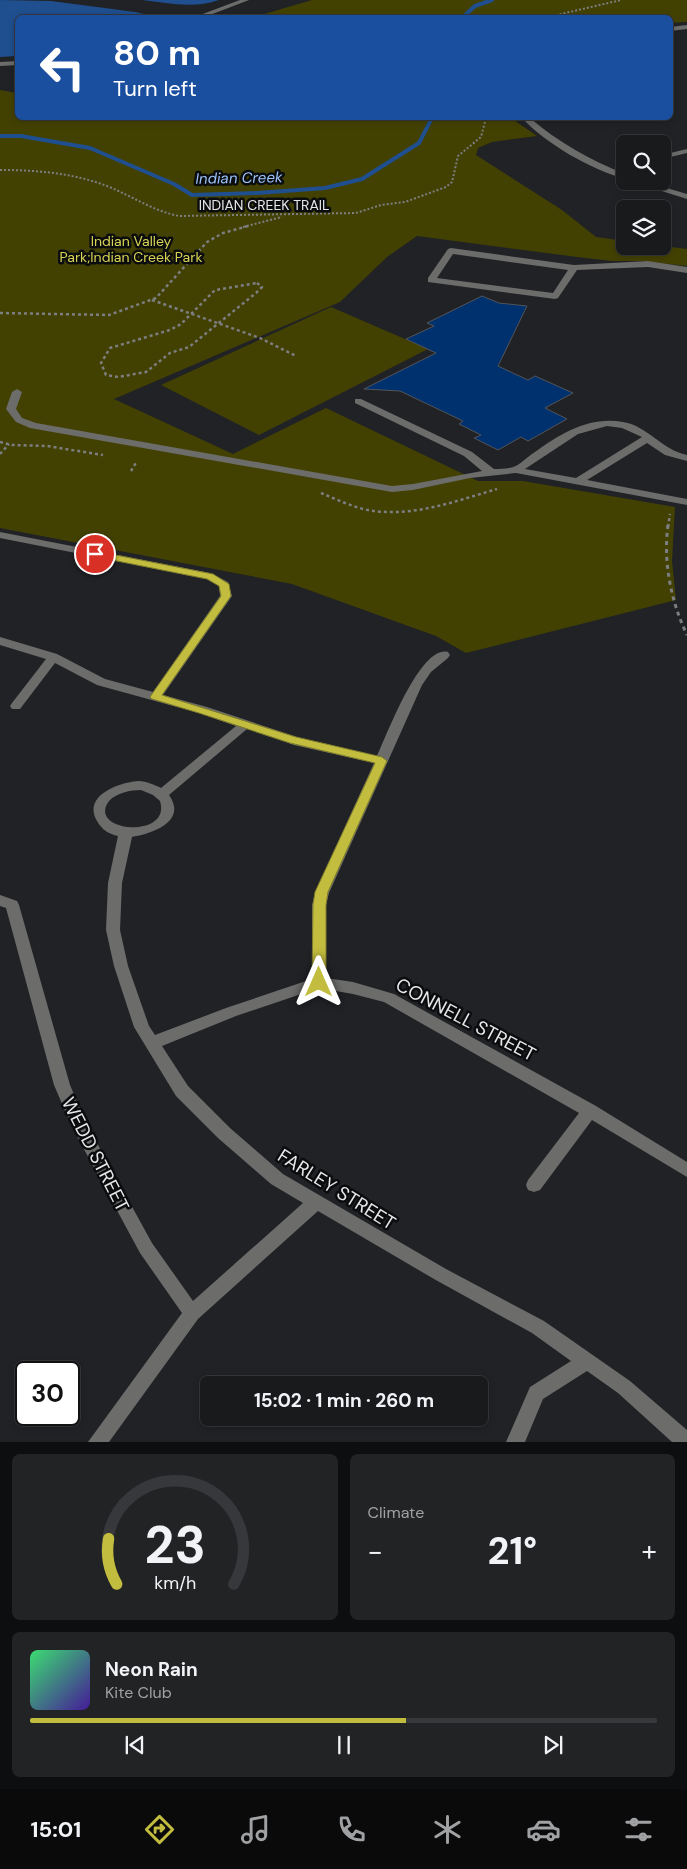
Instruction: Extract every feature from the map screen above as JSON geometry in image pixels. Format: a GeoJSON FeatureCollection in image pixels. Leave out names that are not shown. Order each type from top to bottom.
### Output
{"type":"FeatureCollection","features":[{"type":"Feature","properties":{"kind":"street"},"geometry":{"type":"LineString","coordinates":[[204,15],[246,0]]}},
{"type":"Feature","properties":{"kind":"street"},"geometry":{"type":"LineString","coordinates":[[673,29],[687,28]]}},
{"type":"Feature","properties":{"kind":"street"},"geometry":{"type":"LineString","coordinates":[[0,64],[15,64]]}},
{"type":"Feature","properties":{"kind":"street"},"geometry":{"type":"LineString","coordinates":[[528,120],[559,145],[578,157],[614,172]]}},
{"type":"Feature","properties":{"kind":"street"},"geometry":{"type":"LineString","coordinates":[[671,155],[687,151]]}},
{"type":"Feature","properties":{"kind":"street"},"geometry":{"type":"LineString","coordinates":[[664,190],[687,197]]}},
{"type":"Feature","properties":{"kind":"street"},"geometry":{"type":"LineString","coordinates":[[574,268],[555,296],[431,280],[451,252],[574,268],[648,264],[687,270]]}},
{"type":"Feature","properties":{"kind":"street"},"geometry":{"type":"LineString","coordinates":[[17,392],[11,409],[19,420],[34,426],[392,489],[414,488],[516,470],[687,502]]}},
{"type":"Feature","properties":{"kind":"street"},"geometry":{"type":"LineString","coordinates":[[358,401],[468,454],[492,473]]}},
{"type":"Feature","properties":{"kind":"street"},"geometry":{"type":"LineString","coordinates":[[516,470],[571,432],[597,423],[619,423],[644,433],[673,456],[687,458]]}},
{"type":"Feature","properties":{"kind":"street"},"geometry":{"type":"LineString","coordinates":[[578,481],[648,438]]}},
{"type":"Feature","properties":{"kind":"street"},"geometry":{"type":"LineString","coordinates":[[0,535],[210,576],[224,584],[226,596],[156,697]]}},
{"type":"Feature","properties":{"kind":"street"},"geometry":{"type":"LineString","coordinates":[[0,641],[53,656],[101,682],[245,724],[294,741],[382,761]]}},
{"type":"Feature","properties":{"kind":"street"},"geometry":{"type":"LineString","coordinates":[[319,982],[319,905],[322,892],[416,684],[427,669],[444,655]]}},
{"type":"Feature","properties":{"kind":"street"},"geometry":{"type":"LineString","coordinates":[[16,706],[53,656]]}},
{"type":"Feature","properties":{"kind":"street"},"geometry":{"type":"LineString","coordinates":[[162,794],[213,753],[245,724]]}},
{"type":"Feature","properties":{"kind":"street"},"geometry":{"type":"LineString","coordinates":[[140,785],[153,788],[162,794],[168,802],[168,811],[163,820],[153,827],[140,832],[126,832],[113,829],[103,823],[99,815],[99,806],[104,797],[114,790],[140,785]]}},
{"type":"Feature","properties":{"kind":"street","name":"FARLEY STREET"},"geometry":{"type":"LineString","coordinates":[[126,832],[115,883],[113,930],[121,966],[142,1027],[182,1091],[224,1133],[276,1179],[440,1274],[538,1327],[624,1388],[686,1442]]}},
{"type":"Feature","properties":{"kind":"street","name":"WEDD STREET"},"geometry":{"type":"LineString","coordinates":[[0,900],[12,905],[62,1085],[80,1127],[146,1248],[192,1313]]}},
{"type":"Feature","properties":{"kind":"street","name":"CONNELL STREET"},"geometry":{"type":"LineString","coordinates":[[152,1043],[231,1012],[319,982],[353,988],[389,998],[590,1110],[687,1170]]}},
{"type":"Feature","properties":{"kind":"street"},"geometry":{"type":"LineString","coordinates":[[534,1185],[590,1110]]}},
{"type":"Feature","properties":{"kind":"street"},"geometry":{"type":"LineString","coordinates":[[97,1442],[192,1313],[315,1203]]}},
{"type":"Feature","properties":{"kind":"street"},"geometry":{"type":"LineString","coordinates":[[515,1442],[536,1393],[587,1361]]}},
{"type":"Feature","properties":{"kind":"path"},"geometry":{"type":"LineString","coordinates":[[557,15],[622,0]]}},
{"type":"Feature","properties":{"kind":"path","name":"INDIAN CREEK TRAIL"},"geometry":{"type":"LineString","coordinates":[[0,170],[40,172],[86,179],[115,190],[164,214],[179,216],[356,213],[381,205],[405,202],[446,187],[452,182],[458,156],[480,140],[484,134],[486,120]]}},
{"type":"Feature","properties":{"kind":"path"},"geometry":{"type":"LineString","coordinates":[[0,313],[109,315],[152,300],[166,289],[207,242],[223,233],[288,215]]}},
{"type":"Feature","properties":{"kind":"path"},"geometry":{"type":"LineString","coordinates":[[257,283],[262,287],[217,323],[189,347],[170,353],[146,372],[132,376],[118,377],[106,375],[101,363],[110,348],[170,330],[181,324],[215,290],[257,283]]}},
{"type":"Feature","properties":{"kind":"path"},"geometry":{"type":"LineString","coordinates":[[152,300],[260,338],[296,356]]}},
{"type":"Feature","properties":{"kind":"path"},"geometry":{"type":"LineString","coordinates":[[0,454],[9,444]]}},
{"type":"Feature","properties":{"kind":"path"},"geometry":{"type":"LineString","coordinates":[[131,470],[137,461]]}},
{"type":"Feature","properties":{"kind":"path"},"geometry":{"type":"LineString","coordinates":[[671,510],[667,534],[667,567],[673,598],[687,636]]}},
{"type":"Feature","properties":{"kind":"green space"},"geometry":{"type":"Polygon","coordinates":[[[312,0],[687,0],[687,22],[673,23],[673,15],[261,15],[312,0]]]}},
{"type":"Feature","properties":{"kind":"green space","name":"Indian Valley Park;Indian Creek Park"},"geometry":{"type":"Polygon","coordinates":[[[0,90],[15,93],[15,120],[514,120],[537,136],[492,142],[478,148],[476,155],[562,210],[596,237],[616,240],[616,255],[671,255],[671,247],[687,249],[687,266],[641,261],[612,261],[417,236],[387,257],[340,302],[114,399],[233,454],[326,408],[478,481],[523,481],[675,507],[672,561],[676,600],[466,653],[436,636],[292,584],[0,528],[0,90]]]}},
{"type":"Feature","properties":{"kind":"green space"},"geometry":{"type":"Polygon","coordinates":[[[331,307],[428,349],[259,435],[161,385],[331,307]]]}},
{"type":"Feature","properties":{"kind":"water"},"geometry":{"type":"Polygon","coordinates":[[[0,0],[51,1],[148,15],[15,15],[15,56],[0,57],[0,0]]]}},
{"type":"Feature","properties":{"kind":"water"},"geometry":{"type":"Polygon","coordinates":[[[142,0],[219,0],[190,5],[142,0]]]}},
{"type":"Feature","properties":{"kind":"building"},"geometry":{"type":"Polygon","coordinates":[[[482,296],[499,303],[527,306],[498,366],[528,380],[535,376],[573,393],[545,408],[567,419],[528,441],[521,437],[498,450],[474,438],[481,435],[459,424],[463,421],[400,391],[364,389],[436,353],[406,339],[434,326],[427,323],[482,296]]]}},
{"type":"Feature","properties":{"kind":"waterway","name":"Indian Creek"},"geometry":{"type":"LineString","coordinates":[[465,15],[475,6],[492,0]]}},
{"type":"Feature","properties":{"kind":"waterway","name":"Indian Creek"},"geometry":{"type":"LineString","coordinates":[[0,136],[21,136],[90,148],[174,184],[192,195],[257,193],[325,188],[362,179],[419,143],[431,120]]}},
{"type":"Feature","properties":{"kind":"route"},"geometry":{"type":"LineString","coordinates":[[95,554],[210,576],[224,584],[226,596],[156,697],[203,710],[294,741],[382,761],[322,892],[319,905],[319,982]]}}]}
